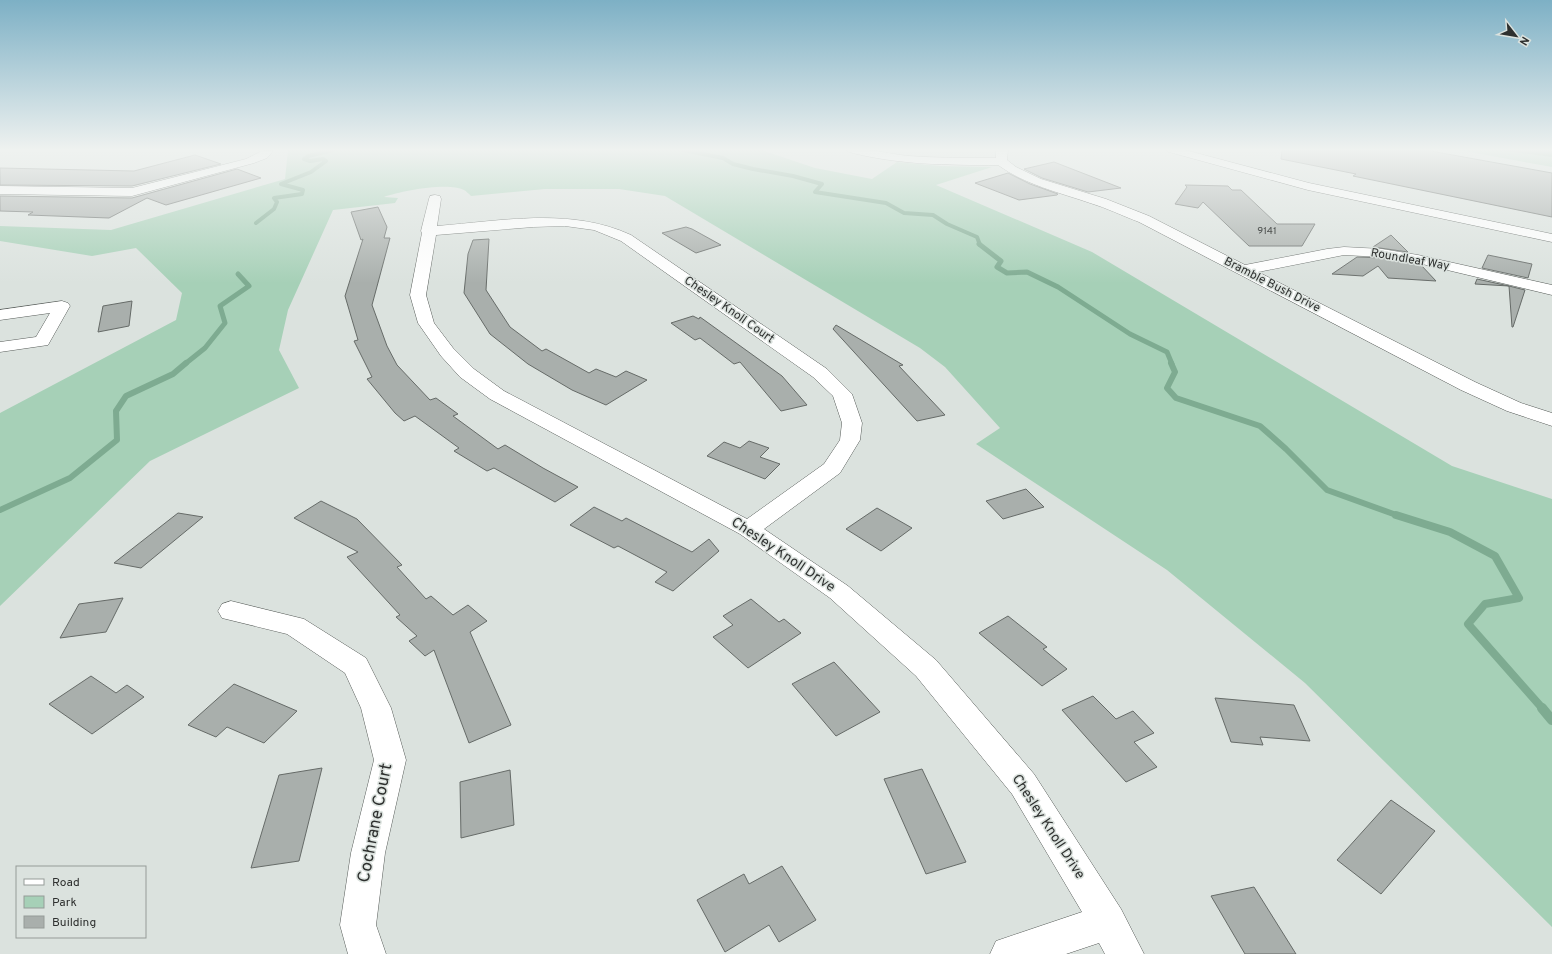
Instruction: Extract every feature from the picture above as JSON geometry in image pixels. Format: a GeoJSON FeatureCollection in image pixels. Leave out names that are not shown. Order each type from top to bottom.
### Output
{"type":"FeatureCollection","features":[{"type":"Feature","properties":{"kind":"street","name":"Bramble Bush Drive"},"geometry":{"type":"LineString","coordinates":[[1078,195],[1102,202],[1144,220],[1468,386],[1514,407],[1552,420]]}},
{"type":"Feature","properties":{"kind":"street"},"geometry":{"type":"LineString","coordinates":[[1348,195],[1552,238]]}},
{"type":"Feature","properties":{"kind":"street","name":"Chesley Knoll Drive"},"geometry":{"type":"LineString","coordinates":[[435,199],[428,231],[418,295],[426,323],[446,352],[467,373],[497,395],[748,529],[839,592],[926,668],[1023,784],[1108,922],[1125,954]]}},
{"type":"Feature","properties":{"kind":"street","name":"Chesley Knoll Court"},"geometry":{"type":"LineString","coordinates":[[428,231],[545,221],[579,223],[614,232],[626,238],[820,373],[842,394],[852,423],[850,440],[832,468],[748,529]]}},
{"type":"Feature","properties":{"kind":"street","name":"Roundleaf Way"},"geometry":{"type":"LineString","coordinates":[[1243,270],[1327,253],[1344,251],[1382,253],[1418,259],[1552,290]]}},
{"type":"Feature","properties":{"kind":"street"},"geometry":{"type":"LineString","coordinates":[[0,315],[62,306],[42,341],[0,347]]}},
{"type":"Feature","properties":{"kind":"street","name":"Cochrane Court"},"geometry":{"type":"LineString","coordinates":[[232,611],[295,626],[356,666],[376,708],[390,760],[368,853],[358,925],[367,954]]}},
{"type":"Feature","properties":{"kind":"street"},"geometry":{"type":"LineString","coordinates":[[1009,954],[1108,922]]}},
{"type":"Feature","properties":{"kind":"green space"},"geometry":{"type":"Polygon","coordinates":[[[232,195],[392,195],[384,197],[398,198],[395,203],[333,210],[288,310],[279,350],[299,388],[150,461],[0,606],[0,413],[176,320],[182,293],[136,248],[92,256],[0,241],[0,226],[111,230],[232,195]]]}},
{"type":"Feature","properties":{"kind":"green space"},"geometry":{"type":"Polygon","coordinates":[[[469,195],[487,195],[471,196],[469,195]]]}},
{"type":"Feature","properties":{"kind":"green space"},"geometry":{"type":"Polygon","coordinates":[[[655,195],[958,195],[1092,252],[1452,466],[1552,499],[1552,927],[1305,683],[1167,570],[976,444],[1000,428],[945,367],[920,348],[665,196],[655,195]]]}},
{"type":"Feature","properties":{"kind":"building"},"geometry":{"type":"Polygon","coordinates":[[[145,195],[203,195],[166,205],[147,198],[109,218],[28,215],[33,212],[0,211],[0,196],[132,198],[145,195]]]}},
{"type":"Feature","properties":{"kind":"building"},"geometry":{"type":"Polygon","coordinates":[[[1005,195],[1057,195],[1057,195],[1019,200],[1005,195]]]}},
{"type":"Feature","properties":{"kind":"building"},"geometry":{"type":"Polygon","coordinates":[[[1182,195],[1246,195],[1277,224],[1315,224],[1302,246],[1249,246],[1203,202],[1198,208],[1175,204],[1182,195]]]}},
{"type":"Feature","properties":{"kind":"building"},"geometry":{"type":"Polygon","coordinates":[[[1443,195],[1552,195],[1552,217],[1443,195]]]}},
{"type":"Feature","properties":{"kind":"building"},"geometry":{"type":"Polygon","coordinates":[[[378,207],[387,227],[384,238],[390,238],[372,305],[387,346],[397,365],[430,400],[436,398],[458,414],[453,416],[498,449],[505,445],[578,487],[555,502],[494,468],[487,471],[454,451],[459,448],[415,416],[404,421],[395,413],[367,379],[372,377],[354,341],[358,340],[345,296],[363,239],[361,240],[351,212],[378,207]]]}},
{"type":"Feature","properties":{"kind":"building"},"geometry":{"type":"Polygon","coordinates":[[[686,227],[721,245],[696,253],[662,233],[686,227]]]}},
{"type":"Feature","properties":{"kind":"building"},"geometry":{"type":"Polygon","coordinates":[[[1391,235],[1408,252],[1373,247],[1391,235]]]}},
{"type":"Feature","properties":{"kind":"building"},"geometry":{"type":"Polygon","coordinates":[[[489,239],[486,290],[510,327],[542,351],[546,349],[589,373],[596,369],[616,377],[626,371],[647,380],[606,405],[572,390],[528,364],[490,334],[464,293],[468,254],[473,240],[489,239]]]}},
{"type":"Feature","properties":{"kind":"building"},"geometry":{"type":"Polygon","coordinates":[[[1488,255],[1532,264],[1528,278],[1482,268],[1488,255]]]}},
{"type":"Feature","properties":{"kind":"building"},"geometry":{"type":"Polygon","coordinates":[[[1357,257],[1382,258],[1421,265],[1436,281],[1388,278],[1378,266],[1363,276],[1332,274],[1357,257]]]}},
{"type":"Feature","properties":{"kind":"building"},"geometry":{"type":"Polygon","coordinates":[[[1477,279],[1509,286],[1475,284],[1477,279]]]}},
{"type":"Feature","properties":{"kind":"building"},"geometry":{"type":"Polygon","coordinates":[[[1509,286],[1525,290],[1513,327],[1512,327],[1509,286]]]}},
{"type":"Feature","properties":{"kind":"building"},"geometry":{"type":"Polygon","coordinates":[[[132,301],[129,326],[98,332],[103,306],[132,301]]]}},
{"type":"Feature","properties":{"kind":"building"},"geometry":{"type":"Polygon","coordinates":[[[693,316],[699,319],[700,317],[782,376],[807,405],[781,411],[740,362],[734,364],[700,338],[695,340],[671,323],[693,316]]]}},
{"type":"Feature","properties":{"kind":"building"},"geometry":{"type":"Polygon","coordinates":[[[836,325],[903,365],[899,366],[945,415],[917,421],[833,329],[836,325]]]}},
{"type":"Feature","properties":{"kind":"building"},"geometry":{"type":"Polygon","coordinates":[[[749,441],[769,448],[760,457],[780,464],[765,479],[707,456],[724,442],[740,448],[749,441]]]}},
{"type":"Feature","properties":{"kind":"building"},"geometry":{"type":"Polygon","coordinates":[[[1026,489],[1044,507],[1003,519],[986,501],[1026,489]]]}},
{"type":"Feature","properties":{"kind":"building"},"geometry":{"type":"Polygon","coordinates":[[[321,501],[357,519],[402,565],[397,567],[426,599],[431,596],[453,615],[468,605],[487,621],[470,632],[511,725],[469,743],[434,650],[425,656],[409,641],[417,636],[396,617],[400,615],[347,557],[358,552],[294,518],[321,501]]]}},
{"type":"Feature","properties":{"kind":"building"},"geometry":{"type":"Polygon","coordinates":[[[594,507],[622,521],[626,518],[692,552],[709,539],[719,551],[673,591],[655,582],[667,572],[618,546],[614,548],[570,525],[594,507]]]}},
{"type":"Feature","properties":{"kind":"building"},"geometry":{"type":"Polygon","coordinates":[[[877,508],[912,528],[881,551],[846,529],[877,508]]]}},
{"type":"Feature","properties":{"kind":"building"},"geometry":{"type":"Polygon","coordinates":[[[178,513],[203,517],[141,568],[114,563],[178,513]]]}},
{"type":"Feature","properties":{"kind":"building"},"geometry":{"type":"Polygon","coordinates":[[[123,598],[106,632],[60,638],[79,604],[123,598]]]}},
{"type":"Feature","properties":{"kind":"building"},"geometry":{"type":"Polygon","coordinates":[[[751,599],[779,622],[784,619],[801,633],[748,668],[713,637],[733,625],[723,616],[751,599]]]}},
{"type":"Feature","properties":{"kind":"building"},"geometry":{"type":"Polygon","coordinates":[[[1008,616],[1047,647],[1043,649],[1067,669],[1042,686],[979,633],[1008,616]]]}},
{"type":"Feature","properties":{"kind":"building"},"geometry":{"type":"Polygon","coordinates":[[[834,662],[880,712],[836,736],[792,684],[834,662]]]}},
{"type":"Feature","properties":{"kind":"building"},"geometry":{"type":"Polygon","coordinates":[[[91,676],[116,693],[127,685],[144,697],[92,734],[49,704],[91,676]]]}},
{"type":"Feature","properties":{"kind":"building"},"geometry":{"type":"Polygon","coordinates":[[[234,684],[297,711],[264,743],[227,727],[216,737],[188,725],[234,684]]]}},
{"type":"Feature","properties":{"kind":"building"},"geometry":{"type":"Polygon","coordinates":[[[1093,696],[1116,719],[1133,711],[1154,733],[1134,742],[1157,767],[1126,782],[1062,710],[1093,696]]]}},
{"type":"Feature","properties":{"kind":"building"},"geometry":{"type":"Polygon","coordinates":[[[1215,698],[1294,705],[1310,741],[1260,737],[1263,745],[1231,742],[1215,698]]]}},
{"type":"Feature","properties":{"kind":"building"},"geometry":{"type":"Polygon","coordinates":[[[322,768],[299,861],[251,868],[279,775],[322,768]]]}},
{"type":"Feature","properties":{"kind":"building"},"geometry":{"type":"Polygon","coordinates":[[[922,769],[966,862],[926,874],[884,779],[922,769]]]}},
{"type":"Feature","properties":{"kind":"building"},"geometry":{"type":"Polygon","coordinates":[[[510,770],[514,825],[461,838],[460,782],[510,770]]]}},
{"type":"Feature","properties":{"kind":"building"},"geometry":{"type":"Polygon","coordinates":[[[1391,800],[1435,831],[1381,894],[1337,860],[1391,800]]]}},
{"type":"Feature","properties":{"kind":"building"},"geometry":{"type":"Polygon","coordinates":[[[782,866],[816,920],[779,942],[769,925],[725,952],[697,900],[744,874],[749,884],[782,866]]]}},
{"type":"Feature","properties":{"kind":"building"},"geometry":{"type":"Polygon","coordinates":[[[1254,887],[1296,954],[1245,954],[1211,896],[1254,887]]]}},
{"type":"Feature","properties":{"kind":"waterway"},"geometry":{"type":"LineString","coordinates":[[256,223],[274,209],[277,202],[274,198],[298,195]]}},
{"type":"Feature","properties":{"kind":"waterway"},"geometry":{"type":"LineString","coordinates":[[831,195],[886,203],[904,213],[933,215],[947,224],[977,237],[980,245]]}},
{"type":"Feature","properties":{"kind":"waterway"},"geometry":{"type":"LineString","coordinates":[[980,245],[1001,261],[997,267],[1007,273],[1027,272],[1058,287],[1130,334],[1167,352],[1172,364]]}},
{"type":"Feature","properties":{"kind":"waterway"},"geometry":{"type":"LineString","coordinates":[[185,364],[205,348],[225,323],[220,306],[249,286],[238,274]]}},
{"type":"Feature","properties":{"kind":"waterway"},"geometry":{"type":"LineString","coordinates":[[0,510],[70,478],[117,440],[116,411],[126,396],[173,374],[186,363]]}},
{"type":"Feature","properties":{"kind":"waterway"},"geometry":{"type":"LineString","coordinates":[[1171,363],[1175,372],[1167,388],[1176,398],[1260,426],[1286,449],[1327,490],[1398,516]]}},
{"type":"Feature","properties":{"kind":"waterway"},"geometry":{"type":"LineString","coordinates":[[1398,516],[1450,532],[1495,556],[1519,598],[1485,604],[1468,624],[1543,709]]}},
{"type":"Feature","properties":{"kind":"waterway"},"geometry":{"type":"LineString","coordinates":[[1542,708],[1552,720]]}}]}
